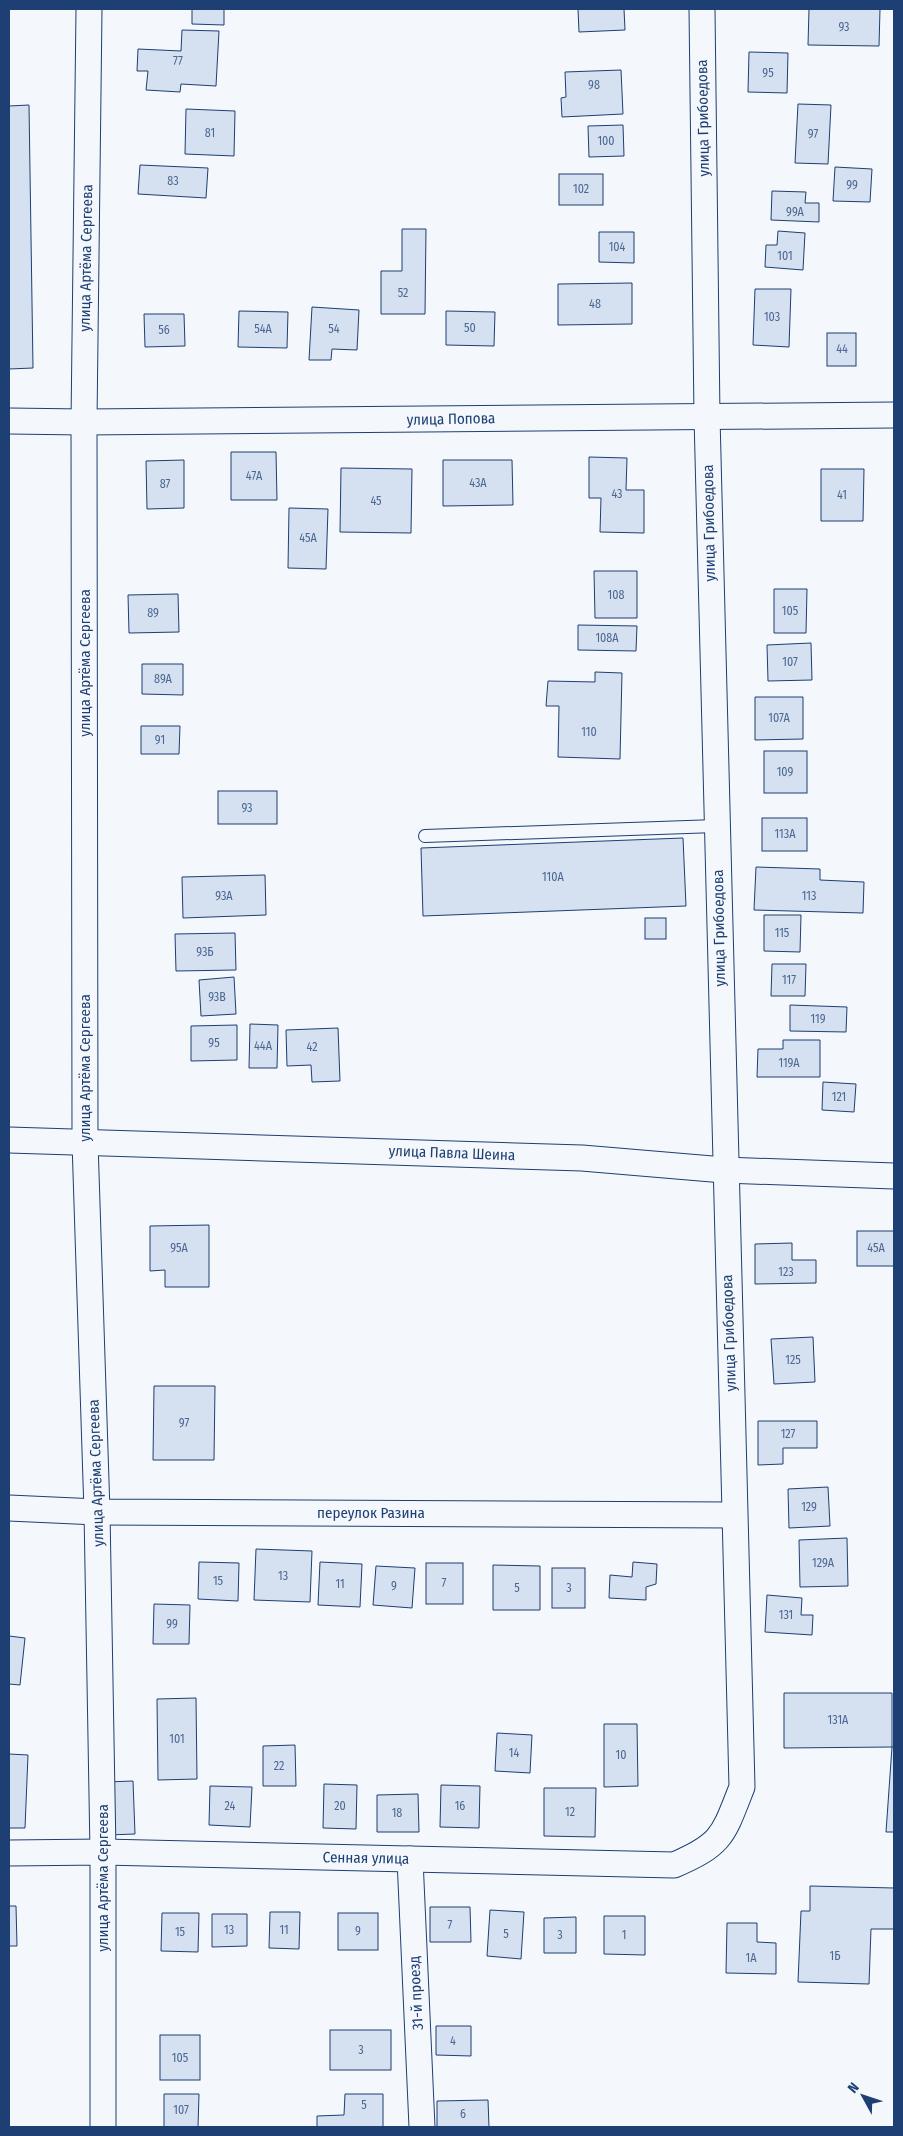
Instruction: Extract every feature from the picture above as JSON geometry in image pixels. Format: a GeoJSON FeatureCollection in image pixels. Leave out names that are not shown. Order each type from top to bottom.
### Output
{"type":"FeatureCollection","features":[{"type":"Feature","properties":{"kind":"street","name":"улица Артёма Сергеева"},"geometry":{"type":"LineString","coordinates":[[89,9],[84,422],[85,1142],[97,1512],[103,1852],[103,2127]]}},
{"type":"Feature","properties":{"kind":"street","name":"улица Грибоедова"},"geometry":{"type":"LineString","coordinates":[[702,9],[707,417],[716,826],[742,1787],[727,1826],[716,1841]]}},
{"type":"Feature","properties":{"kind":"street","name":"улица Попова"},"geometry":{"type":"LineString","coordinates":[[9,421],[84,422],[894,415]]}},
{"type":"Feature","properties":{"kind":"street","name":"улица Павла Шеина"},"geometry":{"type":"LineString","coordinates":[[9,1140],[582,1158],[724,1170],[894,1176]]}},
{"type":"Feature","properties":{"kind":"street","name":"переулок Разина"},"geometry":{"type":"LineString","coordinates":[[9,1508],[97,1512],[734,1515]]}},
{"type":"Feature","properties":{"kind":"street","name":"Сенная улица"},"geometry":{"type":"LineString","coordinates":[[9,1853],[103,1852],[674,1866],[703,1852],[716,1841]]}},
{"type":"Feature","properties":{"kind":"street","name":"31-й проезд"},"geometry":{"type":"LineString","coordinates":[[410,1859],[422,2127]]}},
{"type":"Feature","properties":{"kind":"lane"},"geometry":{"type":"LineString","coordinates":[[425,836],[716,826]]}},
{"type":"Feature","properties":{"kind":"building"},"geometry":{"type":"Polygon","coordinates":[[[192,9],[224,9],[224,25],[192,24],[192,9]]]}},
{"type":"Feature","properties":{"kind":"building"},"geometry":{"type":"Polygon","coordinates":[[[578,9],[624,9],[625,30],[579,32],[578,9]]]}},
{"type":"Feature","properties":{"kind":"building"},"geometry":{"type":"Polygon","coordinates":[[[809,9],[880,9],[879,46],[808,45],[809,9]]]}},
{"type":"Feature","properties":{"kind":"building"},"geometry":{"type":"Polygon","coordinates":[[[182,30],[219,31],[216,86],[181,84],[180,92],[146,90],[148,71],[137,71],[138,49],[181,51],[182,30]]]}},
{"type":"Feature","properties":{"kind":"building"},"geometry":{"type":"Polygon","coordinates":[[[749,52],[788,53],[787,93],[748,92],[749,52]]]}},
{"type":"Feature","properties":{"kind":"building"},"geometry":{"type":"Polygon","coordinates":[[[621,70],[623,114],[562,117],[561,98],[566,97],[565,72],[621,70]]]}},
{"type":"Feature","properties":{"kind":"building"},"geometry":{"type":"Polygon","coordinates":[[[798,104],[831,105],[828,164],[795,163],[798,104]]]}},
{"type":"Feature","properties":{"kind":"building"},"geometry":{"type":"Polygon","coordinates":[[[29,105],[33,368],[9,369],[9,106],[29,105]]]}},
{"type":"Feature","properties":{"kind":"building"},"geometry":{"type":"Polygon","coordinates":[[[186,109],[235,111],[234,156],[185,154],[186,109]]]}},
{"type":"Feature","properties":{"kind":"building"},"geometry":{"type":"Polygon","coordinates":[[[623,125],[624,156],[589,157],[588,126],[623,125]]]}},
{"type":"Feature","properties":{"kind":"building"},"geometry":{"type":"Polygon","coordinates":[[[140,165],[208,168],[206,198],[138,194],[140,165]]]}},
{"type":"Feature","properties":{"kind":"building"},"geometry":{"type":"Polygon","coordinates":[[[835,167],[872,169],[870,202],[833,201],[835,167]]]}},
{"type":"Feature","properties":{"kind":"building"},"geometry":{"type":"Polygon","coordinates":[[[559,174],[603,174],[603,205],[559,205],[559,174]]]}},
{"type":"Feature","properties":{"kind":"building"},"geometry":{"type":"Polygon","coordinates":[[[772,191],[806,192],[805,203],[819,203],[819,222],[771,220],[772,191]]]}},
{"type":"Feature","properties":{"kind":"building"},"geometry":{"type":"Polygon","coordinates":[[[402,229],[426,229],[425,314],[381,314],[381,271],[402,271],[402,229]]]}},
{"type":"Feature","properties":{"kind":"building"},"geometry":{"type":"Polygon","coordinates":[[[778,231],[805,233],[803,270],[765,267],[766,245],[777,245],[778,231]]]}},
{"type":"Feature","properties":{"kind":"building"},"geometry":{"type":"Polygon","coordinates":[[[599,232],[634,232],[634,263],[599,262],[599,232]]]}},
{"type":"Feature","properties":{"kind":"building"},"geometry":{"type":"Polygon","coordinates":[[[632,283],[632,324],[558,325],[558,284],[632,283]]]}},
{"type":"Feature","properties":{"kind":"building"},"geometry":{"type":"Polygon","coordinates":[[[755,289],[791,289],[789,347],[753,345],[755,289]]]}},
{"type":"Feature","properties":{"kind":"building"},"geometry":{"type":"Polygon","coordinates":[[[312,307],[359,310],[357,350],[332,349],[331,360],[309,360],[312,307]]]}},
{"type":"Feature","properties":{"kind":"building"},"geometry":{"type":"Polygon","coordinates":[[[239,311],[288,312],[287,348],[238,347],[239,311]]]}},
{"type":"Feature","properties":{"kind":"building"},"geometry":{"type":"Polygon","coordinates":[[[446,311],[495,312],[494,346],[446,345],[446,311]]]}},
{"type":"Feature","properties":{"kind":"building"},"geometry":{"type":"Polygon","coordinates":[[[144,314],[184,314],[185,346],[145,347],[144,314]]]}},
{"type":"Feature","properties":{"kind":"building"},"geometry":{"type":"Polygon","coordinates":[[[827,333],[856,333],[856,366],[827,366],[827,333]]]}},
{"type":"Feature","properties":{"kind":"building"},"geometry":{"type":"Polygon","coordinates":[[[231,452],[276,452],[277,500],[231,500],[231,452]]]}},
{"type":"Feature","properties":{"kind":"building"},"geometry":{"type":"Polygon","coordinates":[[[589,457],[627,458],[626,490],[644,490],[644,533],[600,532],[601,498],[589,498],[589,457]]]}},
{"type":"Feature","properties":{"kind":"building"},"geometry":{"type":"Polygon","coordinates":[[[184,460],[184,508],[147,509],[146,461],[184,460]]]}},
{"type":"Feature","properties":{"kind":"building"},"geometry":{"type":"Polygon","coordinates":[[[443,460],[512,460],[513,505],[443,506],[443,460]]]}},
{"type":"Feature","properties":{"kind":"building"},"geometry":{"type":"Polygon","coordinates":[[[341,468],[412,469],[411,533],[340,532],[341,468]]]}},
{"type":"Feature","properties":{"kind":"building"},"geometry":{"type":"Polygon","coordinates":[[[821,469],[864,469],[863,521],[821,521],[821,469]]]}},
{"type":"Feature","properties":{"kind":"building"},"geometry":{"type":"Polygon","coordinates":[[[289,508],[328,509],[326,569],[288,568],[289,508]]]}},
{"type":"Feature","properties":{"kind":"building"},"geometry":{"type":"Polygon","coordinates":[[[594,571],[637,571],[637,618],[595,618],[594,571]]]}},
{"type":"Feature","properties":{"kind":"building"},"geometry":{"type":"Polygon","coordinates":[[[774,589],[807,589],[806,633],[774,633],[774,589]]]}},
{"type":"Feature","properties":{"kind":"building"},"geometry":{"type":"Polygon","coordinates":[[[178,594],[179,632],[129,633],[128,595],[178,594]]]}},
{"type":"Feature","properties":{"kind":"building"},"geometry":{"type":"Polygon","coordinates":[[[578,625],[637,626],[636,651],[578,650],[578,625]]]}},
{"type":"Feature","properties":{"kind":"building"},"geometry":{"type":"Polygon","coordinates":[[[811,643],[812,680],[768,681],[767,645],[811,643]]]}},
{"type":"Feature","properties":{"kind":"building"},"geometry":{"type":"Polygon","coordinates":[[[142,664],[183,664],[183,695],[142,694],[142,664]]]}},
{"type":"Feature","properties":{"kind":"building"},"geometry":{"type":"Polygon","coordinates":[[[595,672],[622,673],[620,759],[558,757],[559,706],[546,706],[548,681],[595,682],[595,672]]]}},
{"type":"Feature","properties":{"kind":"building"},"geometry":{"type":"Polygon","coordinates":[[[755,697],[803,697],[803,739],[755,740],[755,697]]]}},
{"type":"Feature","properties":{"kind":"building"},"geometry":{"type":"Polygon","coordinates":[[[141,726],[180,726],[179,754],[141,754],[141,726]]]}},
{"type":"Feature","properties":{"kind":"building"},"geometry":{"type":"Polygon","coordinates":[[[764,751],[807,751],[807,793],[764,793],[764,751]]]}},
{"type":"Feature","properties":{"kind":"building"},"geometry":{"type":"Polygon","coordinates":[[[218,791],[277,791],[277,824],[218,824],[218,791]]]}},
{"type":"Feature","properties":{"kind":"building"},"geometry":{"type":"Polygon","coordinates":[[[762,818],[807,818],[807,851],[762,851],[762,818]]]}},
{"type":"Feature","properties":{"kind":"building"},"geometry":{"type":"Polygon","coordinates":[[[683,838],[686,906],[423,916],[421,848],[683,838]]]}},
{"type":"Feature","properties":{"kind":"building"},"geometry":{"type":"Polygon","coordinates":[[[756,867],[820,869],[820,880],[864,882],[863,913],[754,910],[756,867]]]}},
{"type":"Feature","properties":{"kind":"building"},"geometry":{"type":"Polygon","coordinates":[[[265,875],[266,915],[183,918],[182,877],[265,875]]]}},
{"type":"Feature","properties":{"kind":"building"},"geometry":{"type":"Polygon","coordinates":[[[764,915],[801,915],[800,952],[764,951],[764,915]]]}},
{"type":"Feature","properties":{"kind":"building"},"geometry":{"type":"Polygon","coordinates":[[[645,918],[666,918],[666,939],[645,939],[645,918]]]}},
{"type":"Feature","properties":{"kind":"building"},"geometry":{"type":"Polygon","coordinates":[[[235,933],[236,970],[176,971],[175,934],[235,933]]]}},
{"type":"Feature","properties":{"kind":"building"},"geometry":{"type":"Polygon","coordinates":[[[772,964],[806,964],[805,996],[771,996],[772,964]]]}},
{"type":"Feature","properties":{"kind":"building"},"geometry":{"type":"Polygon","coordinates":[[[234,977],[236,1014],[201,1016],[199,980],[234,977]]]}},
{"type":"Feature","properties":{"kind":"building"},"geometry":{"type":"Polygon","coordinates":[[[790,1005],[847,1007],[846,1032],[790,1031],[790,1005]]]}},
{"type":"Feature","properties":{"kind":"building"},"geometry":{"type":"Polygon","coordinates":[[[250,1024],[278,1025],[277,1068],[249,1068],[250,1024]]]}},
{"type":"Feature","properties":{"kind":"building"},"geometry":{"type":"Polygon","coordinates":[[[237,1025],[237,1060],[191,1061],[191,1026],[237,1025]]]}},
{"type":"Feature","properties":{"kind":"building"},"geometry":{"type":"Polygon","coordinates":[[[338,1028],[340,1081],[312,1082],[311,1065],[287,1066],[286,1030],[338,1028]]]}},
{"type":"Feature","properties":{"kind":"building"},"geometry":{"type":"Polygon","coordinates":[[[783,1040],[820,1040],[820,1077],[757,1077],[758,1049],[783,1049],[783,1040]]]}},
{"type":"Feature","properties":{"kind":"building"},"geometry":{"type":"Polygon","coordinates":[[[823,1082],[856,1084],[854,1112],[822,1110],[823,1082]]]}},
{"type":"Feature","properties":{"kind":"building"},"geometry":{"type":"Polygon","coordinates":[[[209,1225],[209,1287],[165,1287],[165,1270],[150,1271],[150,1226],[209,1225]]]}},
{"type":"Feature","properties":{"kind":"building"},"geometry":{"type":"Polygon","coordinates":[[[857,1231],[894,1231],[894,1266],[857,1266],[857,1231]]]}},
{"type":"Feature","properties":{"kind":"building"},"geometry":{"type":"Polygon","coordinates":[[[792,1243],[792,1260],[816,1260],[816,1283],[755,1284],[755,1244],[792,1243]]]}},
{"type":"Feature","properties":{"kind":"building"},"geometry":{"type":"Polygon","coordinates":[[[813,1337],[815,1382],[774,1384],[771,1339],[813,1337]]]}},
{"type":"Feature","properties":{"kind":"building"},"geometry":{"type":"Polygon","coordinates":[[[154,1386],[215,1386],[214,1460],[153,1460],[154,1386]]]}},
{"type":"Feature","properties":{"kind":"building"},"geometry":{"type":"Polygon","coordinates":[[[758,1421],[817,1421],[817,1448],[783,1448],[783,1464],[758,1465],[758,1421]]]}},
{"type":"Feature","properties":{"kind":"building"},"geometry":{"type":"Polygon","coordinates":[[[828,1487],[830,1526],[789,1528],[788,1489],[828,1487]]]}},
{"type":"Feature","properties":{"kind":"building"},"geometry":{"type":"Polygon","coordinates":[[[847,1538],[848,1586],[800,1587],[799,1540],[847,1538]]]}},
{"type":"Feature","properties":{"kind":"building"},"geometry":{"type":"Polygon","coordinates":[[[256,1549],[312,1551],[310,1602],[254,1600],[256,1549]]]}},
{"type":"Feature","properties":{"kind":"building"},"geometry":{"type":"Polygon","coordinates":[[[199,1562],[239,1563],[238,1601],[198,1599],[199,1562]]]}},
{"type":"Feature","properties":{"kind":"building"},"geometry":{"type":"Polygon","coordinates":[[[320,1562],[362,1564],[360,1607],[318,1605],[320,1562]]]}},
{"type":"Feature","properties":{"kind":"building"},"geometry":{"type":"Polygon","coordinates":[[[633,1562],[657,1564],[656,1584],[646,1587],[646,1600],[609,1598],[610,1575],[632,1577],[633,1562]]]}},
{"type":"Feature","properties":{"kind":"building"},"geometry":{"type":"Polygon","coordinates":[[[426,1563],[463,1563],[463,1604],[426,1604],[426,1563]]]}},
{"type":"Feature","properties":{"kind":"building"},"geometry":{"type":"Polygon","coordinates":[[[493,1565],[540,1566],[540,1610],[493,1610],[493,1565]]]}},
{"type":"Feature","properties":{"kind":"building"},"geometry":{"type":"Polygon","coordinates":[[[376,1566],[415,1568],[412,1608],[373,1605],[376,1566]]]}},
{"type":"Feature","properties":{"kind":"building"},"geometry":{"type":"Polygon","coordinates":[[[552,1568],[585,1568],[585,1608],[552,1608],[552,1568]]]}},
{"type":"Feature","properties":{"kind":"building"},"geometry":{"type":"Polygon","coordinates":[[[767,1595],[802,1598],[801,1615],[813,1615],[812,1635],[765,1632],[767,1595]]]}},
{"type":"Feature","properties":{"kind":"building"},"geometry":{"type":"Polygon","coordinates":[[[154,1604],[190,1605],[189,1644],[153,1644],[154,1604]]]}},
{"type":"Feature","properties":{"kind":"building"},"geometry":{"type":"Polygon","coordinates":[[[9,1636],[25,1638],[20,1685],[9,1684],[9,1636]]]}},
{"type":"Feature","properties":{"kind":"building"},"geometry":{"type":"Polygon","coordinates":[[[784,1693],[892,1693],[892,1747],[784,1748],[784,1693]]]}},
{"type":"Feature","properties":{"kind":"building"},"geometry":{"type":"Polygon","coordinates":[[[196,1698],[197,1779],[158,1780],[157,1699],[196,1698]]]}},
{"type":"Feature","properties":{"kind":"building"},"geometry":{"type":"Polygon","coordinates":[[[604,1724],[637,1724],[638,1786],[604,1787],[604,1724]]]}},
{"type":"Feature","properties":{"kind":"building"},"geometry":{"type":"Polygon","coordinates":[[[497,1733],[532,1735],[530,1773],[495,1771],[497,1733]]]}},
{"type":"Feature","properties":{"kind":"building"},"geometry":{"type":"Polygon","coordinates":[[[295,1745],[296,1786],[263,1786],[263,1746],[295,1745]]]}},
{"type":"Feature","properties":{"kind":"building"},"geometry":{"type":"Polygon","coordinates":[[[892,1747],[894,1747],[894,1832],[886,1832],[892,1747]]]}},
{"type":"Feature","properties":{"kind":"building"},"geometry":{"type":"Polygon","coordinates":[[[9,1754],[28,1755],[25,1828],[9,1828],[9,1754]]]}},
{"type":"Feature","properties":{"kind":"building"},"geometry":{"type":"Polygon","coordinates":[[[133,1781],[135,1834],[108,1835],[106,1782],[133,1781]]]}},
{"type":"Feature","properties":{"kind":"building"},"geometry":{"type":"Polygon","coordinates":[[[324,1784],[357,1785],[356,1829],[323,1828],[324,1784]]]}},
{"type":"Feature","properties":{"kind":"building"},"geometry":{"type":"Polygon","coordinates":[[[441,1785],[480,1786],[479,1828],[440,1827],[441,1785]]]}},
{"type":"Feature","properties":{"kind":"building"},"geometry":{"type":"Polygon","coordinates":[[[210,1786],[252,1787],[250,1827],[209,1825],[210,1786]]]}},
{"type":"Feature","properties":{"kind":"building"},"geometry":{"type":"Polygon","coordinates":[[[544,1788],[596,1788],[595,1837],[544,1836],[544,1788]]]}},
{"type":"Feature","properties":{"kind":"building"},"geometry":{"type":"Polygon","coordinates":[[[418,1794],[419,1832],[377,1832],[377,1795],[418,1794]]]}},
{"type":"Feature","properties":{"kind":"building"},"geometry":{"type":"Polygon","coordinates":[[[810,1886],[894,1888],[894,1929],[871,1929],[869,1984],[798,1982],[801,1911],[810,1911],[810,1886]]]}},
{"type":"Feature","properties":{"kind":"building"},"geometry":{"type":"Polygon","coordinates":[[[9,1906],[16,1906],[17,1946],[9,1946],[9,1906]]]}},
{"type":"Feature","properties":{"kind":"building"},"geometry":{"type":"Polygon","coordinates":[[[430,1907],[470,1907],[471,1942],[430,1942],[430,1907]]]}},
{"type":"Feature","properties":{"kind":"building"},"geometry":{"type":"Polygon","coordinates":[[[490,1910],[524,1912],[521,1959],[487,1956],[490,1910]]]}},
{"type":"Feature","properties":{"kind":"building"},"geometry":{"type":"Polygon","coordinates":[[[270,1912],[300,1912],[299,1949],[269,1948],[270,1912]]]}},
{"type":"Feature","properties":{"kind":"building"},"geometry":{"type":"Polygon","coordinates":[[[162,1913],[199,1913],[198,1952],[161,1951],[162,1913]]]}},
{"type":"Feature","properties":{"kind":"building"},"geometry":{"type":"Polygon","coordinates":[[[338,1913],[378,1913],[378,1950],[338,1950],[338,1913]]]}},
{"type":"Feature","properties":{"kind":"building"},"geometry":{"type":"Polygon","coordinates":[[[212,1914],[247,1914],[247,1946],[212,1947],[212,1914]]]}},
{"type":"Feature","properties":{"kind":"building"},"geometry":{"type":"Polygon","coordinates":[[[604,1916],[645,1916],[645,1955],[604,1954],[604,1916]]]}},
{"type":"Feature","properties":{"kind":"building"},"geometry":{"type":"Polygon","coordinates":[[[576,1917],[576,1953],[544,1953],[544,1918],[576,1917]]]}},
{"type":"Feature","properties":{"kind":"building"},"geometry":{"type":"Polygon","coordinates":[[[727,1923],[757,1923],[757,1942],[776,1943],[776,1974],[726,1973],[727,1923]]]}},
{"type":"Feature","properties":{"kind":"building"},"geometry":{"type":"Polygon","coordinates":[[[436,2026],[471,2026],[471,2056],[436,2055],[436,2026]]]}},
{"type":"Feature","properties":{"kind":"building"},"geometry":{"type":"Polygon","coordinates":[[[330,2030],[391,2030],[391,2070],[330,2070],[330,2030]]]}},
{"type":"Feature","properties":{"kind":"building"},"geometry":{"type":"Polygon","coordinates":[[[160,2035],[200,2035],[200,2080],[160,2080],[160,2035]]]}},
{"type":"Feature","properties":{"kind":"building"},"geometry":{"type":"Polygon","coordinates":[[[164,2094],[199,2094],[198,2127],[164,2127],[164,2094]]]}},
{"type":"Feature","properties":{"kind":"building"},"geometry":{"type":"Polygon","coordinates":[[[345,2094],[383,2094],[383,2127],[317,2127],[317,2116],[344,2115],[345,2094]]]}},
{"type":"Feature","properties":{"kind":"building"},"geometry":{"type":"Polygon","coordinates":[[[488,2100],[489,2127],[437,2127],[437,2101],[488,2100]]]}}]}
